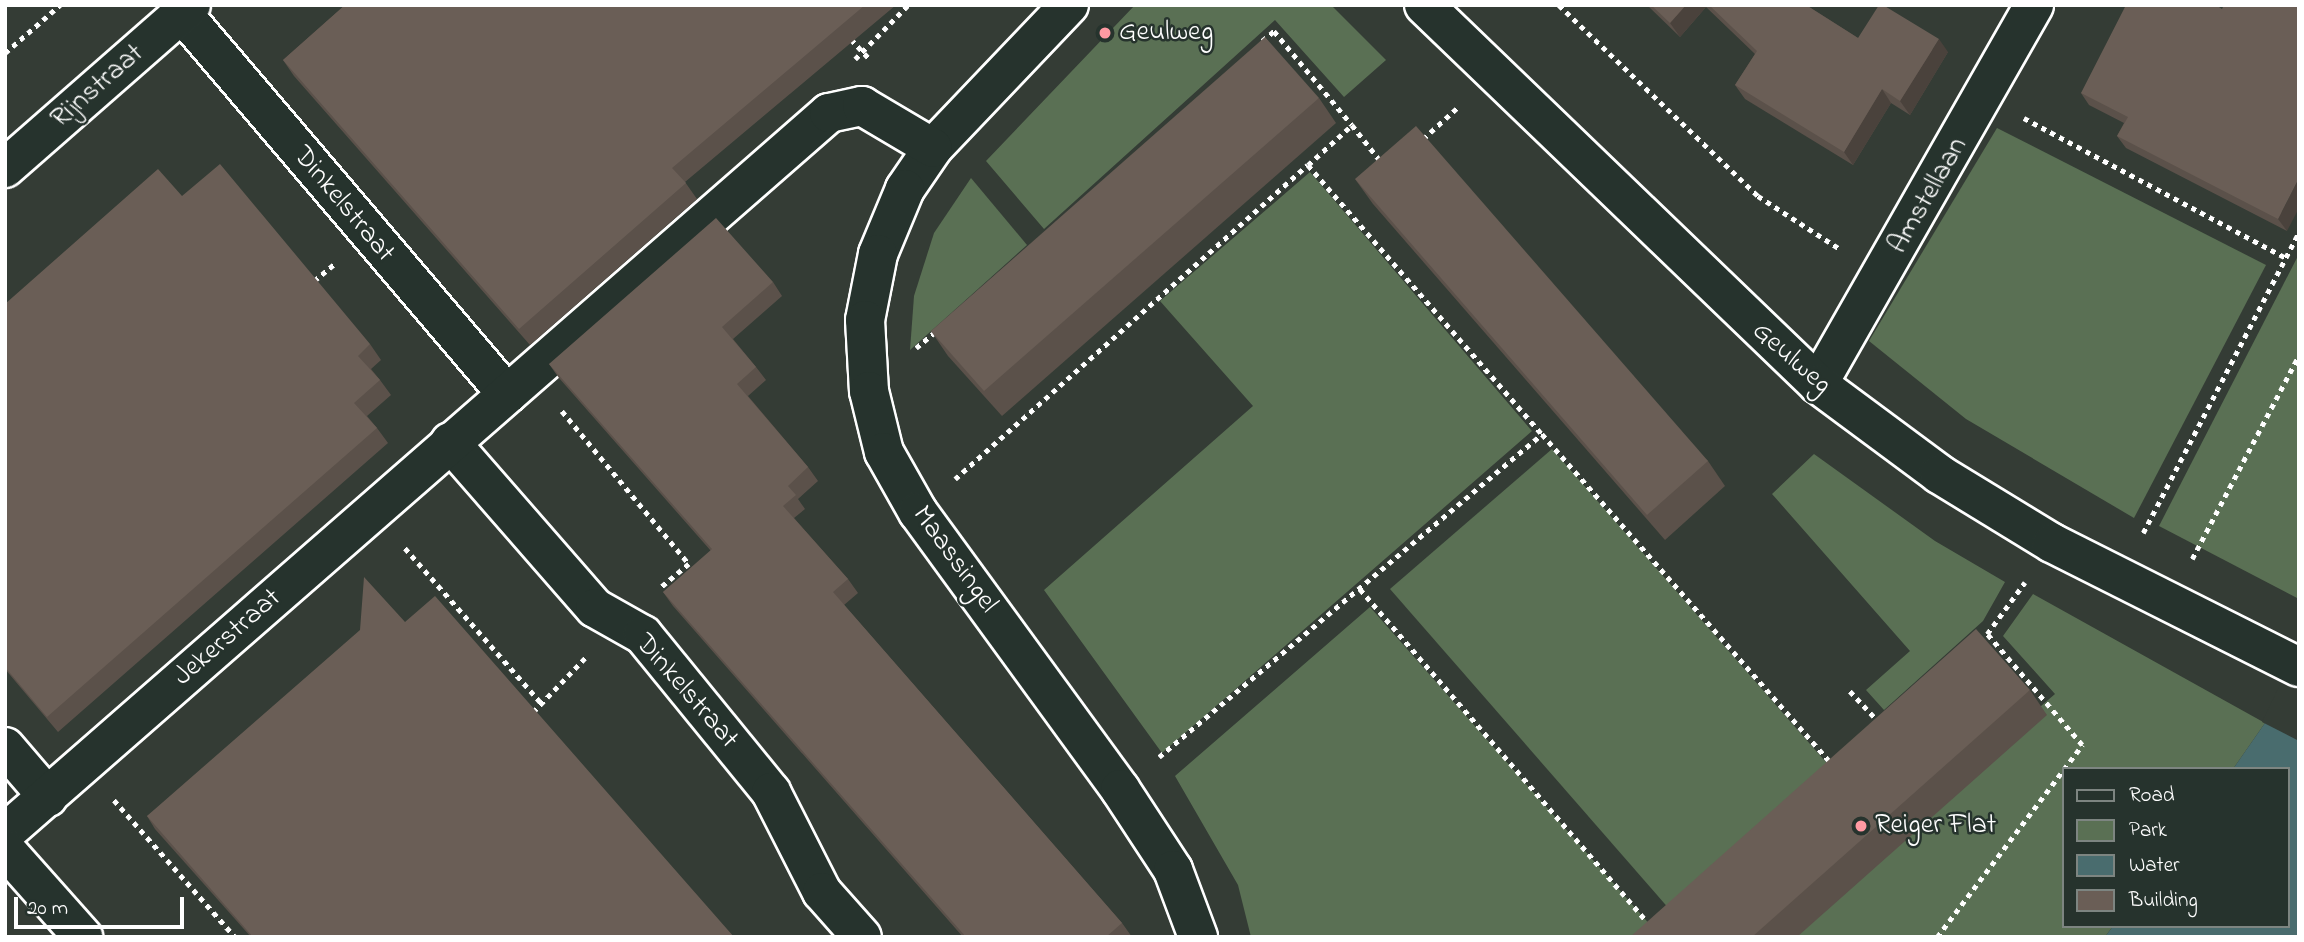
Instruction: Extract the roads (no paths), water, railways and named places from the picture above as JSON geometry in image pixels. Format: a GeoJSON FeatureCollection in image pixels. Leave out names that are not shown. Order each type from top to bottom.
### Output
{"type":"FeatureCollection","features":[{"type":"Feature","properties":{"kind":"street","name":"Maassingel"},"geometry":{"type":"LineString","coordinates":[[1069,5],[933,148],[905,189],[878,254],[865,320],[869,391],[884,452],[918,512],[1120,789],[1172,870],[1198,937]]}},
{"type":"Feature","properties":{"kind":"street","name":"Geulweg"},"geometry":{"type":"LineString","coordinates":[[1424,5],[1818,384],[1939,474],[2052,543],[2299,667]]}},
{"type":"Feature","properties":{"kind":"street","name":"Amstellaan"},"geometry":{"type":"LineString","coordinates":[[1818,384],[1885,274],[2034,5]]}},
{"type":"Feature","properties":{"kind":"street","name":"Rijnstraat"},"geometry":{"type":"LineString","coordinates":[[5,169],[187,9]]}},
{"type":"Feature","properties":{"kind":"street","name":"Dinkelstraat"},"geometry":{"type":"LineString","coordinates":[[187,9],[367,235],[519,384]]}},
{"type":"Feature","properties":{"kind":"street"},"geometry":{"type":"LineString","coordinates":[[450,442],[829,113],[862,106],[933,148]]}},
{"type":"Feature","properties":{"kind":"street","name":"Dinkelstraat"},"geometry":{"type":"LineString","coordinates":[[450,442],[595,608],[643,635],[771,792],[822,892],[862,937]]}},
{"type":"Feature","properties":{"kind":"street","name":"Jekerstraat"},"geometry":{"type":"LineString","coordinates":[[5,833],[450,442]]}},
{"type":"Feature","properties":{"kind":"street"},"geometry":{"type":"LineString","coordinates":[[5,747],[48,797]]}},
{"type":"Feature","properties":{"kind":"street"},"geometry":{"type":"LineString","coordinates":[[5,849],[83,937]]}},
{"type":"Feature","properties":{"kind":"water"},"geometry":{"type":"Polygon","coordinates":[[[2299,648],[2299,937],[2105,937],[2112,928],[2290,928],[2290,767],[2234,767],[2265,723],[2299,648]]]}},
{"type":"Feature","properties":{"kind":"place","name":"Geulweg"},"geometry":{"type":"Point","coordinates":[1105,33]}},
{"type":"Feature","properties":{"kind":"place","name":"Reiger Flat"},"geometry":{"type":"Point","coordinates":[1861,826]}}]}
